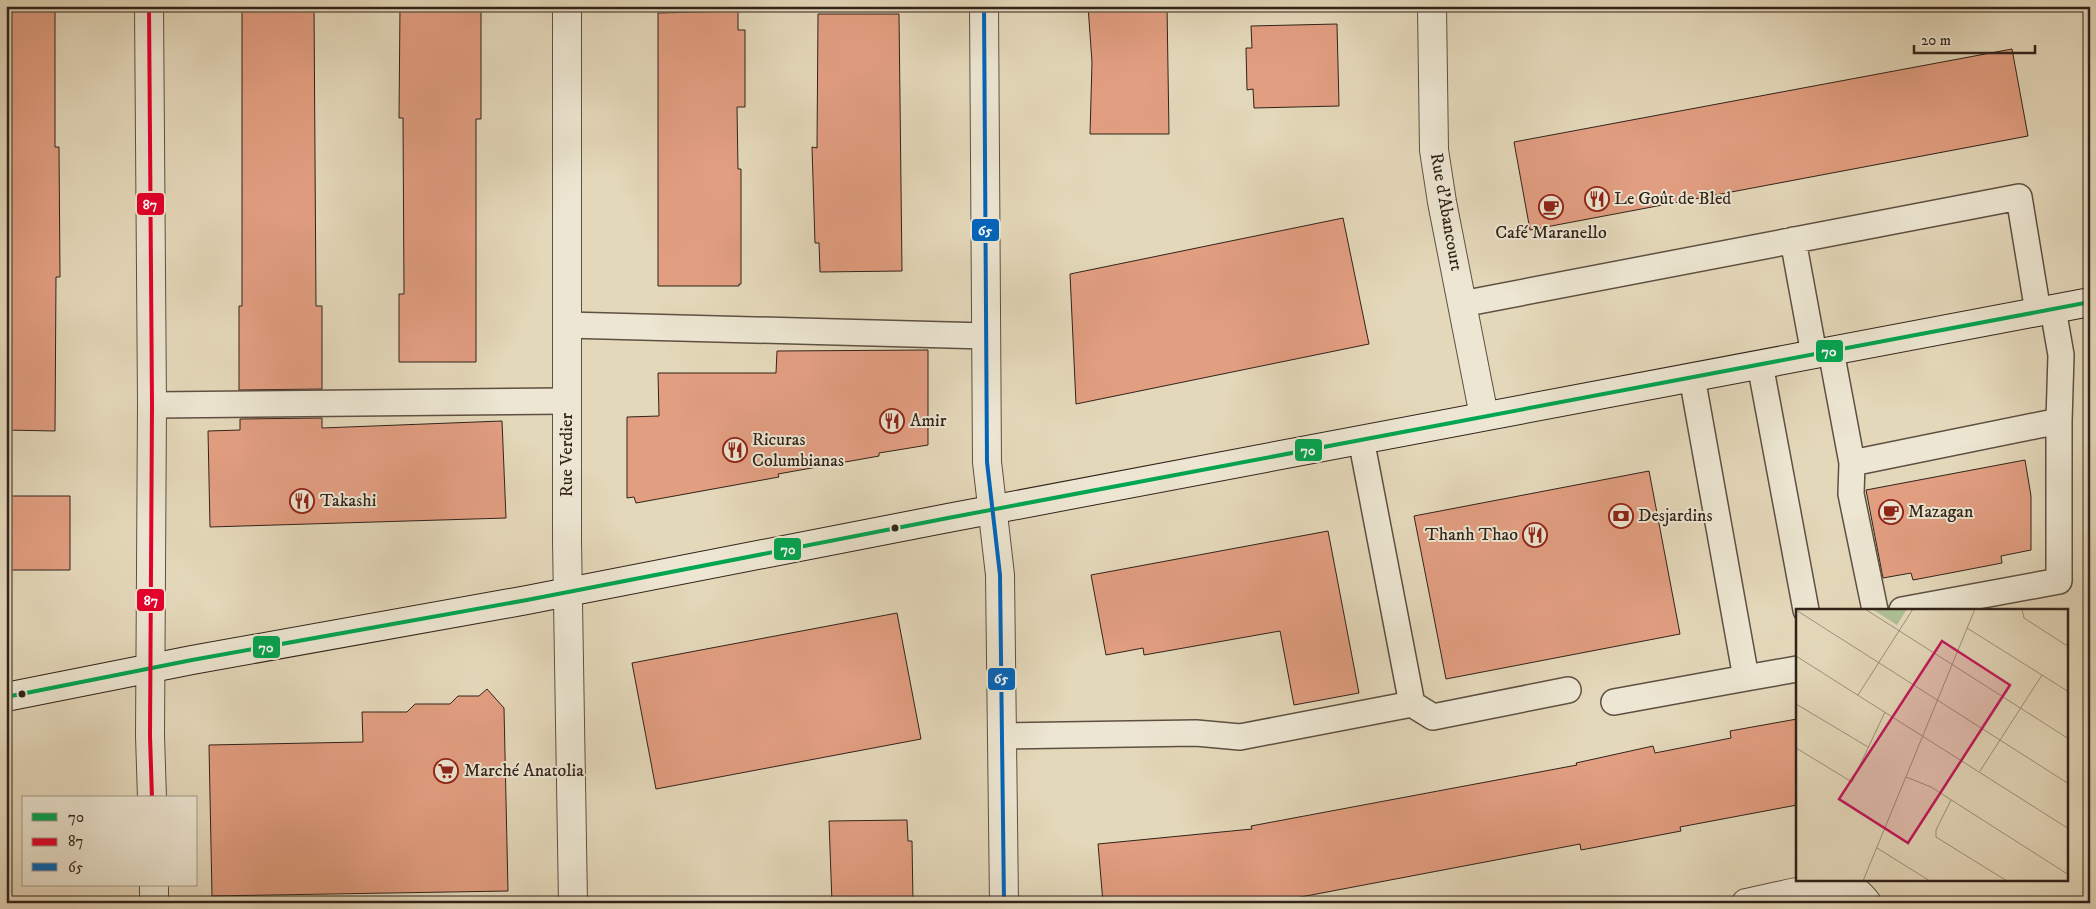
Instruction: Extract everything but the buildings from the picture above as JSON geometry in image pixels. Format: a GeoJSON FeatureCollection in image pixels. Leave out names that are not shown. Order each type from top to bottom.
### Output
{"type":"FeatureCollection","features":[{"type":"Feature","properties":{"kind":"street"},"geometry":{"type":"LineString","coordinates":[[149,6],[152,796]]}},
{"type":"Feature","properties":{"kind":"street","name":"Rue Verdier"},"geometry":{"type":"LineString","coordinates":[[567,6],[566,401],[574,903]]}},
{"type":"Feature","properties":{"kind":"street"},"geometry":{"type":"LineString","coordinates":[[984,6],[987,462],[991,510],[1000,575],[1004,903]]}},
{"type":"Feature","properties":{"kind":"street","name":"Rue d'Abancourt"},"geometry":{"type":"LineString","coordinates":[[1432,6],[1434,150],[1484,416]]}},
{"type":"Feature","properties":{"kind":"street"},"geometry":{"type":"LineString","coordinates":[[6,697],[2090,302]]}},
{"type":"Feature","properties":{"kind":"street"},"geometry":{"type":"LineString","coordinates":[[154,886],[154,903]]}},
{"type":"Feature","properties":{"kind":"street"},"geometry":{"type":"LineString","coordinates":[[1746,903],[1845,887],[1864,899]]}},
{"type":"Feature","properties":{"kind":"lane"},"geometry":{"type":"LineString","coordinates":[[1462,304],[2019,197],[2046,310],[2062,355],[2059,421],[2059,581],[1907,609]]}},
{"type":"Feature","properties":{"kind":"lane"},"geometry":{"type":"LineString","coordinates":[[1792,240],[1852,463],[1851,494],[1875,609]]}},
{"type":"Feature","properties":{"kind":"lane"},"geometry":{"type":"LineString","coordinates":[[567,325],[986,336]]}},
{"type":"Feature","properties":{"kind":"lane"},"geometry":{"type":"LineString","coordinates":[[1760,364],[1806,609]]}},
{"type":"Feature","properties":{"kind":"lane"},"geometry":{"type":"LineString","coordinates":[[1692,377],[1746,678]]}},
{"type":"Feature","properties":{"kind":"lane"},"geometry":{"type":"LineString","coordinates":[[152,405],[566,401]]}},
{"type":"Feature","properties":{"kind":"lane"},"geometry":{"type":"LineString","coordinates":[[1852,463],[2059,421]]}},
{"type":"Feature","properties":{"kind":"lane"},"geometry":{"type":"LineString","coordinates":[[1361,439],[1412,704]]}},
{"type":"Feature","properties":{"kind":"lane"},"geometry":{"type":"LineString","coordinates":[[1614,702],[1796,669]]}},
{"type":"Feature","properties":{"kind":"lane"},"geometry":{"type":"LineString","coordinates":[[1002,736],[1196,733],[1240,737],[1412,704],[1434,717],[1568,690]]}},
{"type":"Feature","properties":{"kind":"transit line","name":"87"},"geometry":{"type":"LineString","coordinates":[[149,6],[152,405],[150,736],[152,796]]}},
{"type":"Feature","properties":{"kind":"transit line","name":"65"},"geometry":{"type":"LineString","coordinates":[[984,6],[987,462],[1000,575],[1004,903]]}},
{"type":"Feature","properties":{"kind":"transit line","name":"70"},"geometry":{"type":"LineString","coordinates":[[6,697],[192,660],[527,600],[948,518],[2090,302]]}},
{"type":"Feature","properties":{"kind":"place","name":"Le Goût de Bled"},"geometry":{"type":"Point","coordinates":[1597,199]}},
{"type":"Feature","properties":{"kind":"place","name":"Café Maranello"},"geometry":{"type":"Point","coordinates":[1551,207]}},
{"type":"Feature","properties":{"kind":"place","name":"Amir"},"geometry":{"type":"Point","coordinates":[892,421]}},
{"type":"Feature","properties":{"kind":"place","name":"Ricuras Columbianas"},"geometry":{"type":"Point","coordinates":[735,450]}},
{"type":"Feature","properties":{"kind":"place","name":"Takashi"},"geometry":{"type":"Point","coordinates":[302,501]}},
{"type":"Feature","properties":{"kind":"place","name":"Mazagan"},"geometry":{"type":"Point","coordinates":[1891,512]}},
{"type":"Feature","properties":{"kind":"place","name":"Desjardins"},"geometry":{"type":"Point","coordinates":[1621,516]}},
{"type":"Feature","properties":{"kind":"place","name":"Thanh Thao"},"geometry":{"type":"Point","coordinates":[1535,535]}},
{"type":"Feature","properties":{"kind":"place","name":"Marché Anatolia"},"geometry":{"type":"Point","coordinates":[446,771]}}]}
